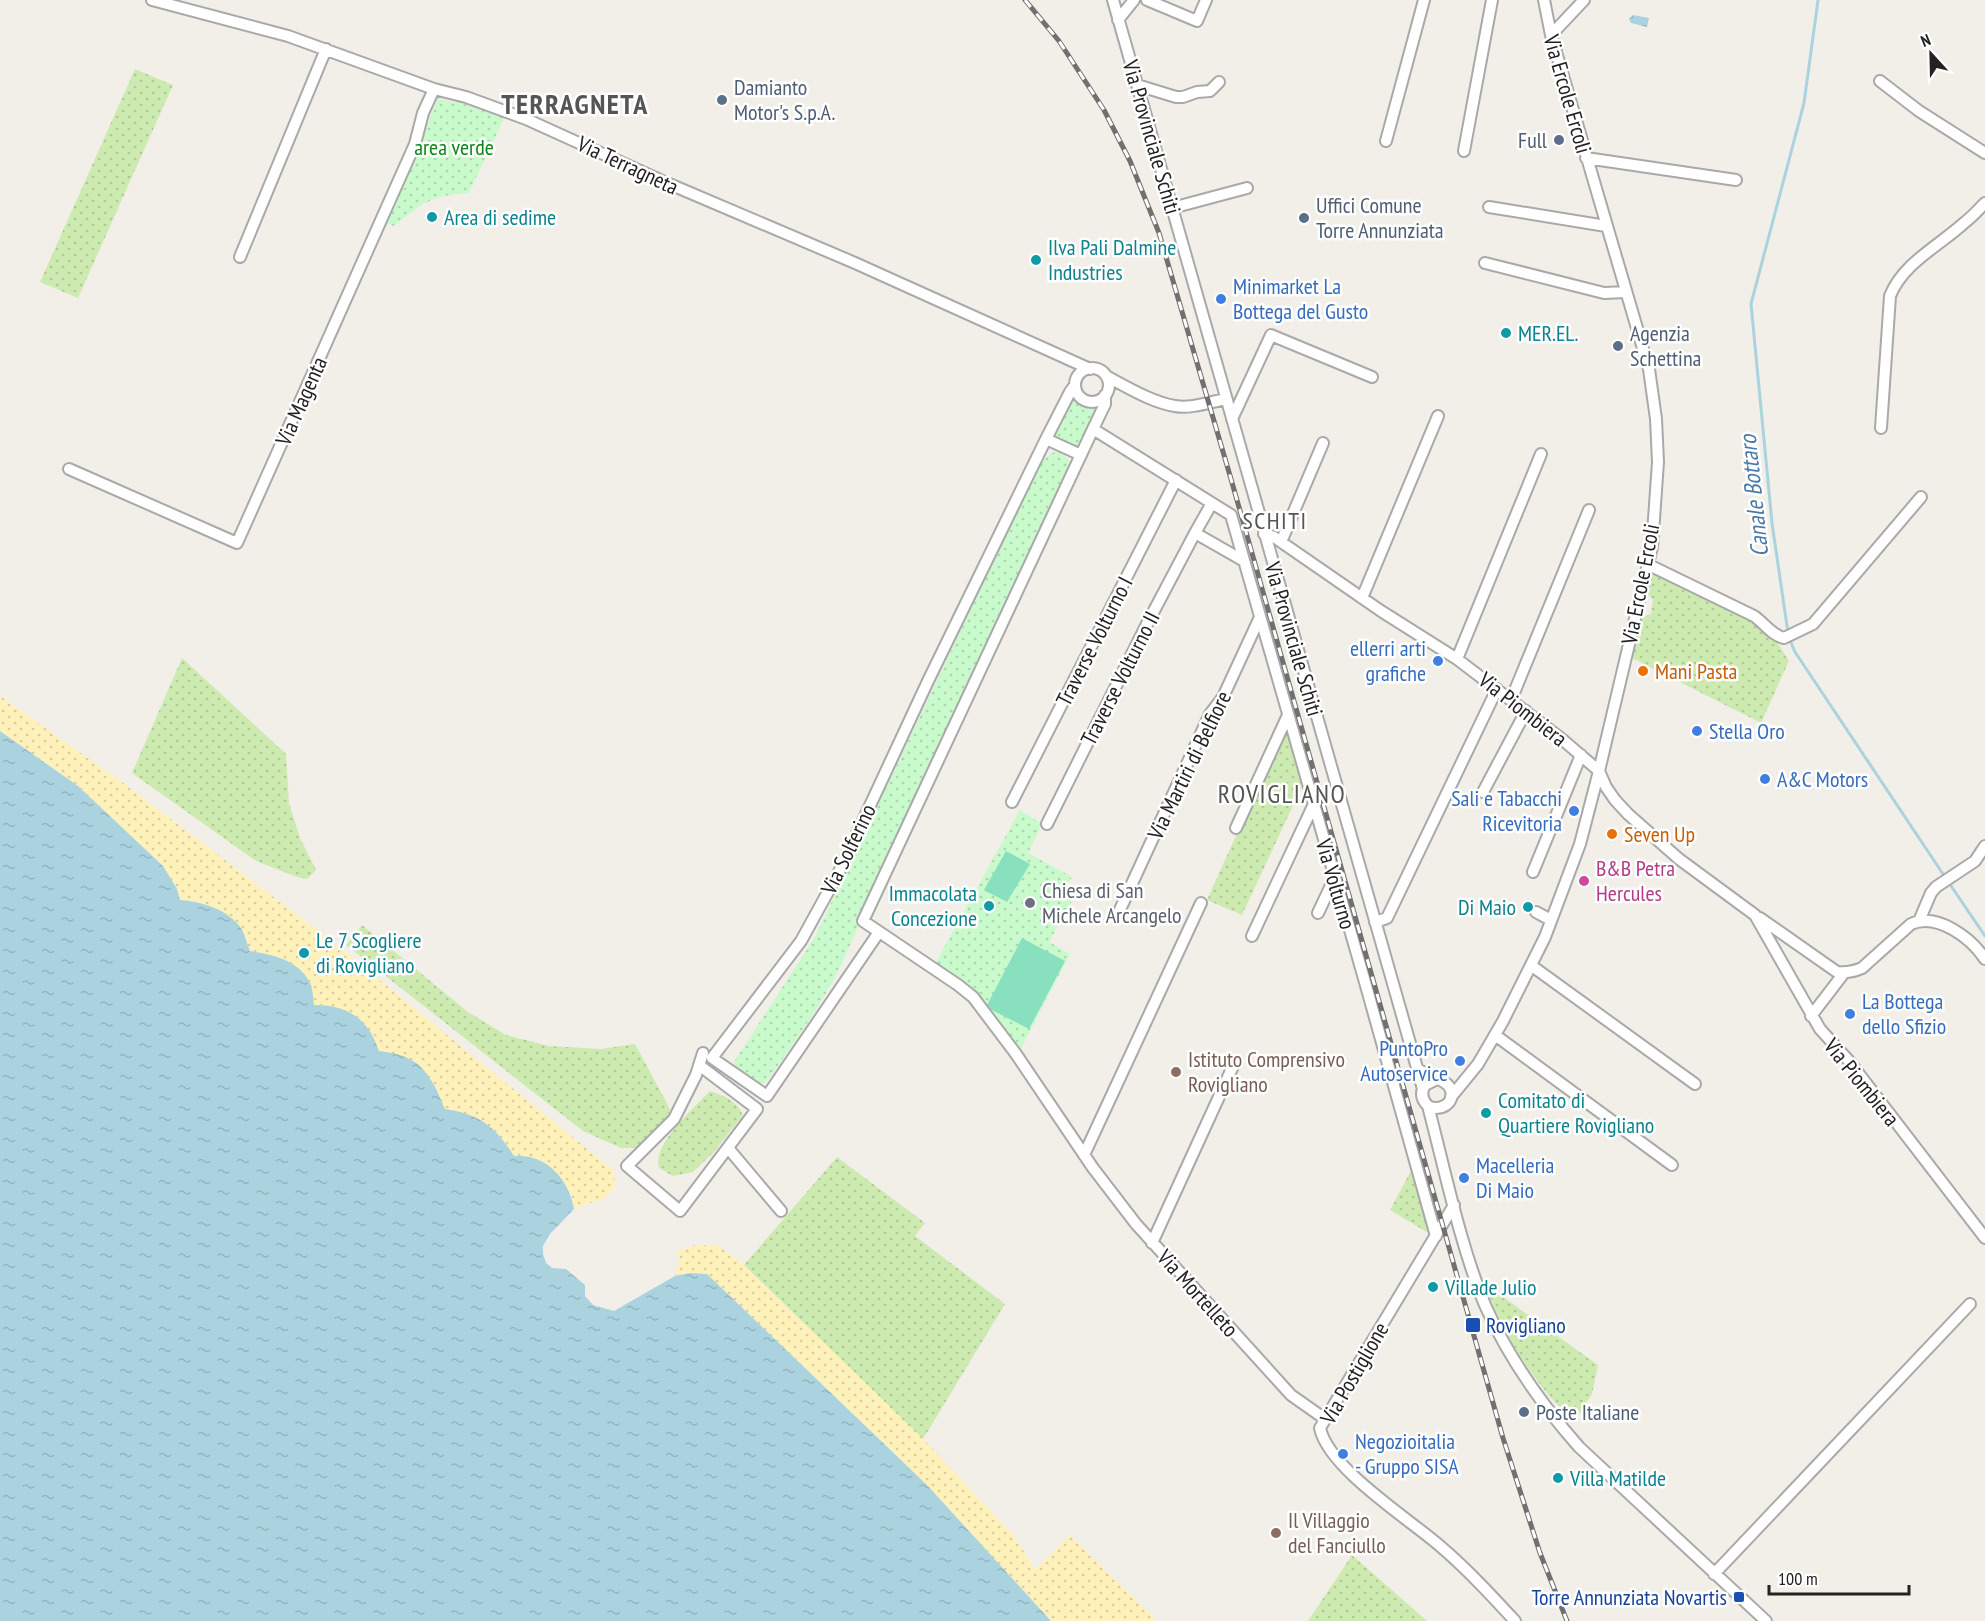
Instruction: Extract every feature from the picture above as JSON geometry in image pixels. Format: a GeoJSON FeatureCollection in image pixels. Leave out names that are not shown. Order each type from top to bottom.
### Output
{"type":"FeatureCollection","features":[{"type":"Feature","properties":{"kind":"street","name":"Via Terragneta"},"geometry":{"type":"LineString","coordinates":[[152,0],[263,29],[326,49],[434,89],[466,97],[526,118],[667,183],[855,263],[1090,369]]}},
{"type":"Feature","properties":{"kind":"street","name":"Via Provinciale Schiti"},"geometry":{"type":"LineString","coordinates":[[1113,0],[1418,1069],[1423,1089],[1422,1098],[1428,1106],[1472,1268],[1492,1320],[1514,1360],[1556,1420],[1580,1446],[1766,1621]]}},
{"type":"Feature","properties":{"kind":"street"},"geometry":{"type":"LineString","coordinates":[[1118,20],[1134,0]]}},
{"type":"Feature","properties":{"kind":"street"},"geometry":{"type":"LineString","coordinates":[[1147,0],[1197,21],[1206,0]]}},
{"type":"Feature","properties":{"kind":"street"},"geometry":{"type":"LineString","coordinates":[[1386,141],[1424,0]]}},
{"type":"Feature","properties":{"kind":"street"},"geometry":{"type":"LineString","coordinates":[[1464,151],[1492,0]]}},
{"type":"Feature","properties":{"kind":"street","name":"Via Ercole Ercoli"},"geometry":{"type":"LineString","coordinates":[[1451,1097],[1478,1064],[1532,966],[1580,844],[1652,547],[1658,462],[1656,419],[1649,369],[1551,35],[1544,0]]}},
{"type":"Feature","properties":{"kind":"street"},"geometry":{"type":"LineString","coordinates":[[1551,35],[1584,0]]}},
{"type":"Feature","properties":{"kind":"street"},"geometry":{"type":"LineString","coordinates":[[240,257],[326,49]]}},
{"type":"Feature","properties":{"kind":"street"},"geometry":{"type":"LineString","coordinates":[[1880,81],[1919,111],[1985,153]]}},
{"type":"Feature","properties":{"kind":"street"},"geometry":{"type":"LineString","coordinates":[[1137,86],[1183,97],[1197,92],[1210,91],[1219,82]]}},
{"type":"Feature","properties":{"kind":"street","name":"Via Magenta"},"geometry":{"type":"LineString","coordinates":[[69,469],[237,543],[415,144],[423,113],[434,89]]}},
{"type":"Feature","properties":{"kind":"street"},"geometry":{"type":"LineString","coordinates":[[1586,158],[1736,180]]}},
{"type":"Feature","properties":{"kind":"street"},"geometry":{"type":"LineString","coordinates":[[1172,208],[1247,188]]}},
{"type":"Feature","properties":{"kind":"street"},"geometry":{"type":"LineString","coordinates":[[1881,428],[1890,296],[1895,283],[1905,270],[1965,223],[1985,203]]}},
{"type":"Feature","properties":{"kind":"street"},"geometry":{"type":"LineString","coordinates":[[1489,207],[1606,226]]}},
{"type":"Feature","properties":{"kind":"street"},"geometry":{"type":"LineString","coordinates":[[1485,263],[1604,293],[1626,291]]}},
{"type":"Feature","properties":{"kind":"street"},"geometry":{"type":"LineString","coordinates":[[1232,419],[1271,335],[1372,377]]}},
{"type":"Feature","properties":{"kind":"street"},"geometry":{"type":"LineString","coordinates":[[1057,354],[1077,381],[1078,395],[1087,401],[1097,401],[1107,392],[1124,385]]}},
{"type":"Feature","properties":{"kind":"street"},"geometry":{"type":"LineString","coordinates":[[1077,381],[1090,369],[1101,371],[1124,385],[1175,406],[1189,406],[1226,399]]}},
{"type":"Feature","properties":{"kind":"street"},"geometry":{"type":"LineString","coordinates":[[1106,376],[1107,392]]}},
{"type":"Feature","properties":{"kind":"street","name":"Via Solferino"},"geometry":{"type":"LineString","coordinates":[[879,932],[767,1096],[712,1058],[801,941],[840,870],[928,681],[1046,439],[1077,381]]}},
{"type":"Feature","properties":{"kind":"street","name":"Via Solferino"},"geometry":{"type":"LineString","coordinates":[[863,921],[1082,455],[1105,404],[1107,392]]}},
{"type":"Feature","properties":{"kind":"street"},"geometry":{"type":"LineString","coordinates":[[1362,598],[1438,416]]}},
{"type":"Feature","properties":{"kind":"street","name":"Via Volturno"},"geometry":{"type":"LineString","coordinates":[[1093,429],[1231,515],[1436,1236]]}},
{"type":"Feature","properties":{"kind":"street"},"geometry":{"type":"LineString","coordinates":[[1046,439],[1082,455]]}},
{"type":"Feature","properties":{"kind":"street"},"geometry":{"type":"LineString","coordinates":[[1281,542],[1323,443]]}},
{"type":"Feature","properties":{"kind":"street"},"geometry":{"type":"LineString","coordinates":[[1457,659],[1541,454]]}},
{"type":"Feature","properties":{"kind":"street","name":"Traverse Volturno I"},"geometry":{"type":"LineString","coordinates":[[1012,802],[1176,480]]}},
{"type":"Feature","properties":{"kind":"street"},"geometry":{"type":"LineString","coordinates":[[1647,564],[1754,616],[1766,624],[1777,637],[1784,638],[1813,624],[1921,497]]}},
{"type":"Feature","properties":{"kind":"street","name":"Traverse Volturno II"},"geometry":{"type":"LineString","coordinates":[[1047,824],[1147,624],[1212,502]]}},
{"type":"Feature","properties":{"kind":"street"},"geometry":{"type":"LineString","coordinates":[[1511,700],[1589,510]]}},
{"type":"Feature","properties":{"kind":"street"},"geometry":{"type":"LineString","coordinates":[[1196,533],[1244,561]]}},
{"type":"Feature","properties":{"kind":"street","name":"Via Piombiera"},"geometry":{"type":"LineString","coordinates":[[1264,534],[1281,542],[1497,688],[1599,771],[1606,787],[1628,814],[1679,859],[1837,972],[1844,973]]}},
{"type":"Feature","properties":{"kind":"street","name":"Via Martiri di Belfiore"},"geometry":{"type":"LineString","coordinates":[[1118,914],[1210,714],[1223,697],[1260,617]]}},
{"type":"Feature","properties":{"kind":"street"},"geometry":{"type":"LineString","coordinates":[[1375,922],[1387,918],[1497,688]]}},
{"type":"Feature","properties":{"kind":"street"},"geometry":{"type":"LineString","coordinates":[[1483,792],[1526,711]]}},
{"type":"Feature","properties":{"kind":"street"},"geometry":{"type":"LineString","coordinates":[[1236,828],[1288,715]]}},
{"type":"Feature","properties":{"kind":"street"},"geometry":{"type":"LineString","coordinates":[[1533,872],[1581,755]]}},
{"type":"Feature","properties":{"kind":"street"},"geometry":{"type":"LineString","coordinates":[[1252,936],[1313,806]]}},
{"type":"Feature","properties":{"kind":"street"},"geometry":{"type":"LineString","coordinates":[[1919,921],[1931,893],[1941,883],[1974,861],[1985,846]]}},
{"type":"Feature","properties":{"kind":"street"},"geometry":{"type":"LineString","coordinates":[[1318,913],[1335,877]]}},
{"type":"Feature","properties":{"kind":"street"},"geometry":{"type":"LineString","coordinates":[[1084,1155],[1201,903]]}},
{"type":"Feature","properties":{"kind":"street"},"geometry":{"type":"LineString","coordinates":[[1536,912],[1551,920]]}},
{"type":"Feature","properties":{"kind":"street","name":"Via Piombiera"},"geometry":{"type":"LineString","coordinates":[[1755,915],[1820,1029],[1849,1061],[1985,1238]]}},
{"type":"Feature","properties":{"kind":"street","name":"Via Mortelleto"},"geometry":{"type":"LineString","coordinates":[[863,921],[973,997],[1016,1054],[1084,1155],[1152,1243],[1291,1395],[1325,1419]]}},
{"type":"Feature","properties":{"kind":"street"},"geometry":{"type":"LineString","coordinates":[[1811,1016],[1844,973],[1862,968],[1911,924],[1919,921],[1937,922],[1975,946],[1985,959]]}},
{"type":"Feature","properties":{"kind":"street"},"geometry":{"type":"LineString","coordinates":[[1532,966],[1695,1084]]}},
{"type":"Feature","properties":{"kind":"street"},"geometry":{"type":"LineString","coordinates":[[1495,1035],[1672,1165]]}},
{"type":"Feature","properties":{"kind":"street"},"geometry":{"type":"LineString","coordinates":[[699,1065],[757,1109],[680,1211],[627,1166],[674,1119],[696,1075],[699,1065],[703,1053]]}},
{"type":"Feature","properties":{"kind":"street"},"geometry":{"type":"LineString","coordinates":[[1152,1243],[1234,1064]]}},
{"type":"Feature","properties":{"kind":"street"},"geometry":{"type":"LineString","coordinates":[[1418,1069],[1449,1086],[1451,1097],[1448,1104],[1435,1109],[1428,1106]]}},
{"type":"Feature","properties":{"kind":"street"},"geometry":{"type":"LineString","coordinates":[[1423,1089],[1428,1082],[1456,1081],[1466,1078]]}},
{"type":"Feature","properties":{"kind":"street"},"geometry":{"type":"LineString","coordinates":[[1434,1129],[1442,1108]]}},
{"type":"Feature","properties":{"kind":"street"},"geometry":{"type":"LineString","coordinates":[[728,1148],[781,1211]]}},
{"type":"Feature","properties":{"kind":"street","name":"Via Postiglione"},"geometry":{"type":"LineString","coordinates":[[1454,1205],[1320,1428],[1321,1434],[1340,1462],[1447,1553],[1487,1590],[1515,1621]]}},
{"type":"Feature","properties":{"kind":"street"},"geometry":{"type":"LineString","coordinates":[[1714,1574],[1970,1304]]}},
{"type":"Feature","properties":{"kind":"green space"},"geometry":{"type":"Polygon","coordinates":[[[135,69],[173,85],[78,298],[40,282],[135,69]]]}},
{"type":"Feature","properties":{"kind":"green space","name":"area verde"},"geometry":{"type":"Polygon","coordinates":[[[438,98],[454,103],[459,102],[504,118],[469,193],[436,198],[420,206],[394,226],[386,223],[438,98]]]}},
{"type":"Feature","properties":{"kind":"green space"},"geometry":{"type":"Polygon","coordinates":[[[1076,390],[1082,398],[1089,401],[1097,400],[1105,395],[1081,455],[1046,439],[1076,390]]]}},
{"type":"Feature","properties":{"kind":"green space"},"geometry":{"type":"Polygon","coordinates":[[[1054,452],[1065,455],[1071,465],[860,917],[847,952],[830,986],[801,1032],[769,1078],[764,1083],[757,1084],[737,1072],[734,1062],[815,937],[1042,460],[1054,452]]]}},
{"type":"Feature","properties":{"kind":"green space"},"geometry":{"type":"Polygon","coordinates":[[[1655,571],[1754,620],[1777,642],[1789,661],[1761,723],[1632,658],[1641,618],[1651,614],[1653,600],[1646,592],[1651,572],[1655,571]]]}},
{"type":"Feature","properties":{"kind":"green space"},"geometry":{"type":"Polygon","coordinates":[[[182,658],[286,754],[289,803],[300,838],[316,870],[307,879],[256,861],[132,773],[182,658]]]}},
{"type":"Feature","properties":{"kind":"green space"},"geometry":{"type":"Polygon","coordinates":[[[1287,722],[1304,782],[1242,915],[1207,900],[1287,722]]]}},
{"type":"Feature","properties":{"kind":"green space"},"geometry":{"type":"Polygon","coordinates":[[[1020,810],[1042,824],[1028,853],[1072,877],[1064,889],[1075,895],[1049,942],[1070,954],[1019,1052],[935,964],[1020,810]]]}},
{"type":"Feature","properties":{"kind":"green space"},"geometry":{"type":"Polygon","coordinates":[[[1006,851],[1030,864],[1007,902],[984,890],[1006,851]]]}},
{"type":"Feature","properties":{"kind":"green space"},"geometry":{"type":"Polygon","coordinates":[[[362,925],[468,1012],[506,1035],[549,1046],[601,1049],[635,1044],[670,1109],[667,1118],[644,1144],[636,1148],[621,1148],[583,1131],[346,945],[362,925]]]}},
{"type":"Feature","properties":{"kind":"green space"},"geometry":{"type":"Polygon","coordinates":[[[1022,938],[1065,961],[1029,1029],[986,1007],[1022,938]]]}},
{"type":"Feature","properties":{"kind":"green space"},"geometry":{"type":"Polygon","coordinates":[[[710,1091],[733,1102],[743,1115],[714,1152],[693,1172],[673,1176],[659,1168],[662,1148],[676,1127],[710,1091]]]}},
{"type":"Feature","properties":{"kind":"green space"},"geometry":{"type":"Polygon","coordinates":[[[837,1157],[925,1223],[915,1236],[1005,1304],[923,1439],[744,1265],[837,1157]]]}},
{"type":"Feature","properties":{"kind":"green space"},"geometry":{"type":"Polygon","coordinates":[[[1414,1165],[1430,1234],[1390,1210],[1414,1165]]]}},
{"type":"Feature","properties":{"kind":"green space"},"geometry":{"type":"Polygon","coordinates":[[[1485,1284],[1598,1365],[1592,1394],[1574,1422],[1545,1391],[1521,1358],[1501,1322],[1485,1284]]]}},
{"type":"Feature","properties":{"kind":"green space"},"geometry":{"type":"Polygon","coordinates":[[[1352,1555],[1427,1621],[1308,1621],[1352,1555]]]}},
{"type":"Feature","properties":{"kind":"sand","name":"Le 7 Scogliere di Rovigliano"},"geometry":{"type":"Polygon","coordinates":[[[0,696],[126,785],[334,943],[613,1170],[616,1187],[602,1199],[574,1209],[571,1193],[533,1158],[514,1156],[493,1130],[485,1124],[466,1114],[445,1109],[428,1077],[421,1069],[402,1057],[378,1051],[369,1030],[355,1016],[337,1008],[314,1005],[307,980],[294,965],[274,956],[249,951],[241,929],[213,907],[198,901],[180,900],[177,889],[163,866],[78,786],[0,731],[0,696]]]}},
{"type":"Feature","properties":{"kind":"sand"},"geometry":{"type":"Polygon","coordinates":[[[695,1245],[719,1246],[744,1265],[923,1439],[1015,1537],[1035,1570],[1070,1535],[1157,1621],[1051,1621],[925,1483],[707,1274],[690,1273],[675,1276],[680,1261],[676,1252],[695,1245]]]}},
{"type":"Feature","properties":{"kind":"water"},"geometry":{"type":"Polygon","coordinates":[[[1633,15],[1649,18],[1647,27],[1631,23],[1629,19],[1633,15]]]}},
{"type":"Feature","properties":{"kind":"water"},"geometry":{"type":"Polygon","coordinates":[[[0,731],[78,786],[163,866],[177,889],[180,900],[206,905],[229,916],[241,928],[250,951],[285,960],[300,970],[311,985],[314,1005],[337,1008],[356,1016],[369,1030],[379,1051],[404,1057],[422,1068],[434,1085],[445,1109],[477,1118],[493,1129],[514,1156],[533,1158],[555,1171],[569,1192],[574,1209],[550,1234],[543,1246],[543,1254],[546,1263],[552,1268],[566,1269],[585,1285],[585,1296],[593,1305],[614,1311],[675,1276],[690,1273],[707,1274],[928,1486],[1051,1621],[0,1621],[0,731]]]}},
{"type":"Feature","properties":{"kind":"waterway","name":"Canale Bottaro"},"geometry":{"type":"LineString","coordinates":[[1788,633],[1772,523],[1751,304],[1804,103],[1818,0]]}},
{"type":"Feature","properties":{"kind":"waterway","name":"Canale Bottaro"},"geometry":{"type":"LineString","coordinates":[[1790,640],[1795,652],[1945,877]]}},
{"type":"Feature","properties":{"kind":"waterway","name":"Canale Bottaro"},"geometry":{"type":"LineString","coordinates":[[1949,883],[1985,936]]}},
{"type":"Feature","properties":{"kind":"railway"},"geometry":{"type":"LineString","coordinates":[[1025,0],[1059,41],[1104,110],[1130,161],[1159,233],[1503,1438],[1540,1553],[1567,1621]]}},
{"type":"Feature","properties":{"kind":"place","name":"Damianto Motor's S.p.A."},"geometry":{"type":"Point","coordinates":[722,100]}},
{"type":"Feature","properties":{"kind":"place","name":"Full"},"geometry":{"type":"Point","coordinates":[1559,140]}},
{"type":"Feature","properties":{"kind":"place","name":"Area di sedime"},"geometry":{"type":"Point","coordinates":[432,217]}},
{"type":"Feature","properties":{"kind":"place","name":"Uffici Comune Torre Annunziata"},"geometry":{"type":"Point","coordinates":[1304,218]}},
{"type":"Feature","properties":{"kind":"place","name":"Ilva Pali Dalmine Industries"},"geometry":{"type":"Point","coordinates":[1036,260]}},
{"type":"Feature","properties":{"kind":"place","name":"Minimarket La Bottega del Gusto"},"geometry":{"type":"Point","coordinates":[1221,299]}},
{"type":"Feature","properties":{"kind":"place","name":"MER.EL."},"geometry":{"type":"Point","coordinates":[1506,333]}},
{"type":"Feature","properties":{"kind":"place","name":"Agenzia Schettina"},"geometry":{"type":"Point","coordinates":[1618,346]}},
{"type":"Feature","properties":{"kind":"place","name":"ellerri arti grafiche"},"geometry":{"type":"Point","coordinates":[1438,661]}},
{"type":"Feature","properties":{"kind":"place","name":"Mani Pasta"},"geometry":{"type":"Point","coordinates":[1643,671]}},
{"type":"Feature","properties":{"kind":"place","name":"Stella Oro"},"geometry":{"type":"Point","coordinates":[1697,731]}},
{"type":"Feature","properties":{"kind":"place","name":"A&C Motors"},"geometry":{"type":"Point","coordinates":[1765,779]}},
{"type":"Feature","properties":{"kind":"place","name":"Sali e Tabacchi Ricevitoria"},"geometry":{"type":"Point","coordinates":[1574,811]}},
{"type":"Feature","properties":{"kind":"place","name":"Seven Up"},"geometry":{"type":"Point","coordinates":[1612,834]}},
{"type":"Feature","properties":{"kind":"place","name":"B&B Petra Hercules"},"geometry":{"type":"Point","coordinates":[1584,881]}},
{"type":"Feature","properties":{"kind":"place","name":"Chiesa di San Michele Arcangelo"},"geometry":{"type":"Point","coordinates":[1030,903]}},
{"type":"Feature","properties":{"kind":"place","name":"Immacolata Concezione"},"geometry":{"type":"Point","coordinates":[989,906]}},
{"type":"Feature","properties":{"kind":"place","name":"Di Maio"},"geometry":{"type":"Point","coordinates":[1528,907]}},
{"type":"Feature","properties":{"kind":"place","name":"Le 7 Scogliere di Rovigliano"},"geometry":{"type":"Point","coordinates":[304,953]}},
{"type":"Feature","properties":{"kind":"place","name":"La Bottega dello Sfizio"},"geometry":{"type":"Point","coordinates":[1850,1014]}},
{"type":"Feature","properties":{"kind":"place","name":"PuntoPro Autoservice"},"geometry":{"type":"Point","coordinates":[1460,1061]}},
{"type":"Feature","properties":{"kind":"place","name":"Istituto Comprensivo Rovigliano"},"geometry":{"type":"Point","coordinates":[1176,1072]}},
{"type":"Feature","properties":{"kind":"place","name":"Comitato di Quartiere Rovigliano"},"geometry":{"type":"Point","coordinates":[1486,1113]}},
{"type":"Feature","properties":{"kind":"place","name":"Macelleria Di Maio"},"geometry":{"type":"Point","coordinates":[1464,1178]}},
{"type":"Feature","properties":{"kind":"place","name":"Villade Julio"},"geometry":{"type":"Point","coordinates":[1433,1287]}},
{"type":"Feature","properties":{"kind":"place","name":"Rovigliano"},"geometry":{"type":"Point","coordinates":[1473,1325]}},
{"type":"Feature","properties":{"kind":"place","name":"Poste Italiane"},"geometry":{"type":"Point","coordinates":[1524,1412]}},
{"type":"Feature","properties":{"kind":"place","name":"Negozioitalia - Gruppo SISA"},"geometry":{"type":"Point","coordinates":[1343,1454]}},
{"type":"Feature","properties":{"kind":"place","name":"Villa Matilde"},"geometry":{"type":"Point","coordinates":[1558,1478]}},
{"type":"Feature","properties":{"kind":"place","name":"Il Villaggio del Fanciullo"},"geometry":{"type":"Point","coordinates":[1276,1533]}},
{"type":"Feature","properties":{"kind":"place","name":"Torre Annunziata Novartis"},"geometry":{"type":"Point","coordinates":[1739,1597]}},
{"type":"Feature","properties":{"kind":"district","name":"TERRAGNETA"},"geometry":{"type":"Point","coordinates":[575,104]}},
{"type":"Feature","properties":{"kind":"district","name":"SCHITI"},"geometry":{"type":"Point","coordinates":[1275,521]}},
{"type":"Feature","properties":{"kind":"district","name":"ROVIGLIANO"},"geometry":{"type":"Point","coordinates":[1282,794]}}]}
